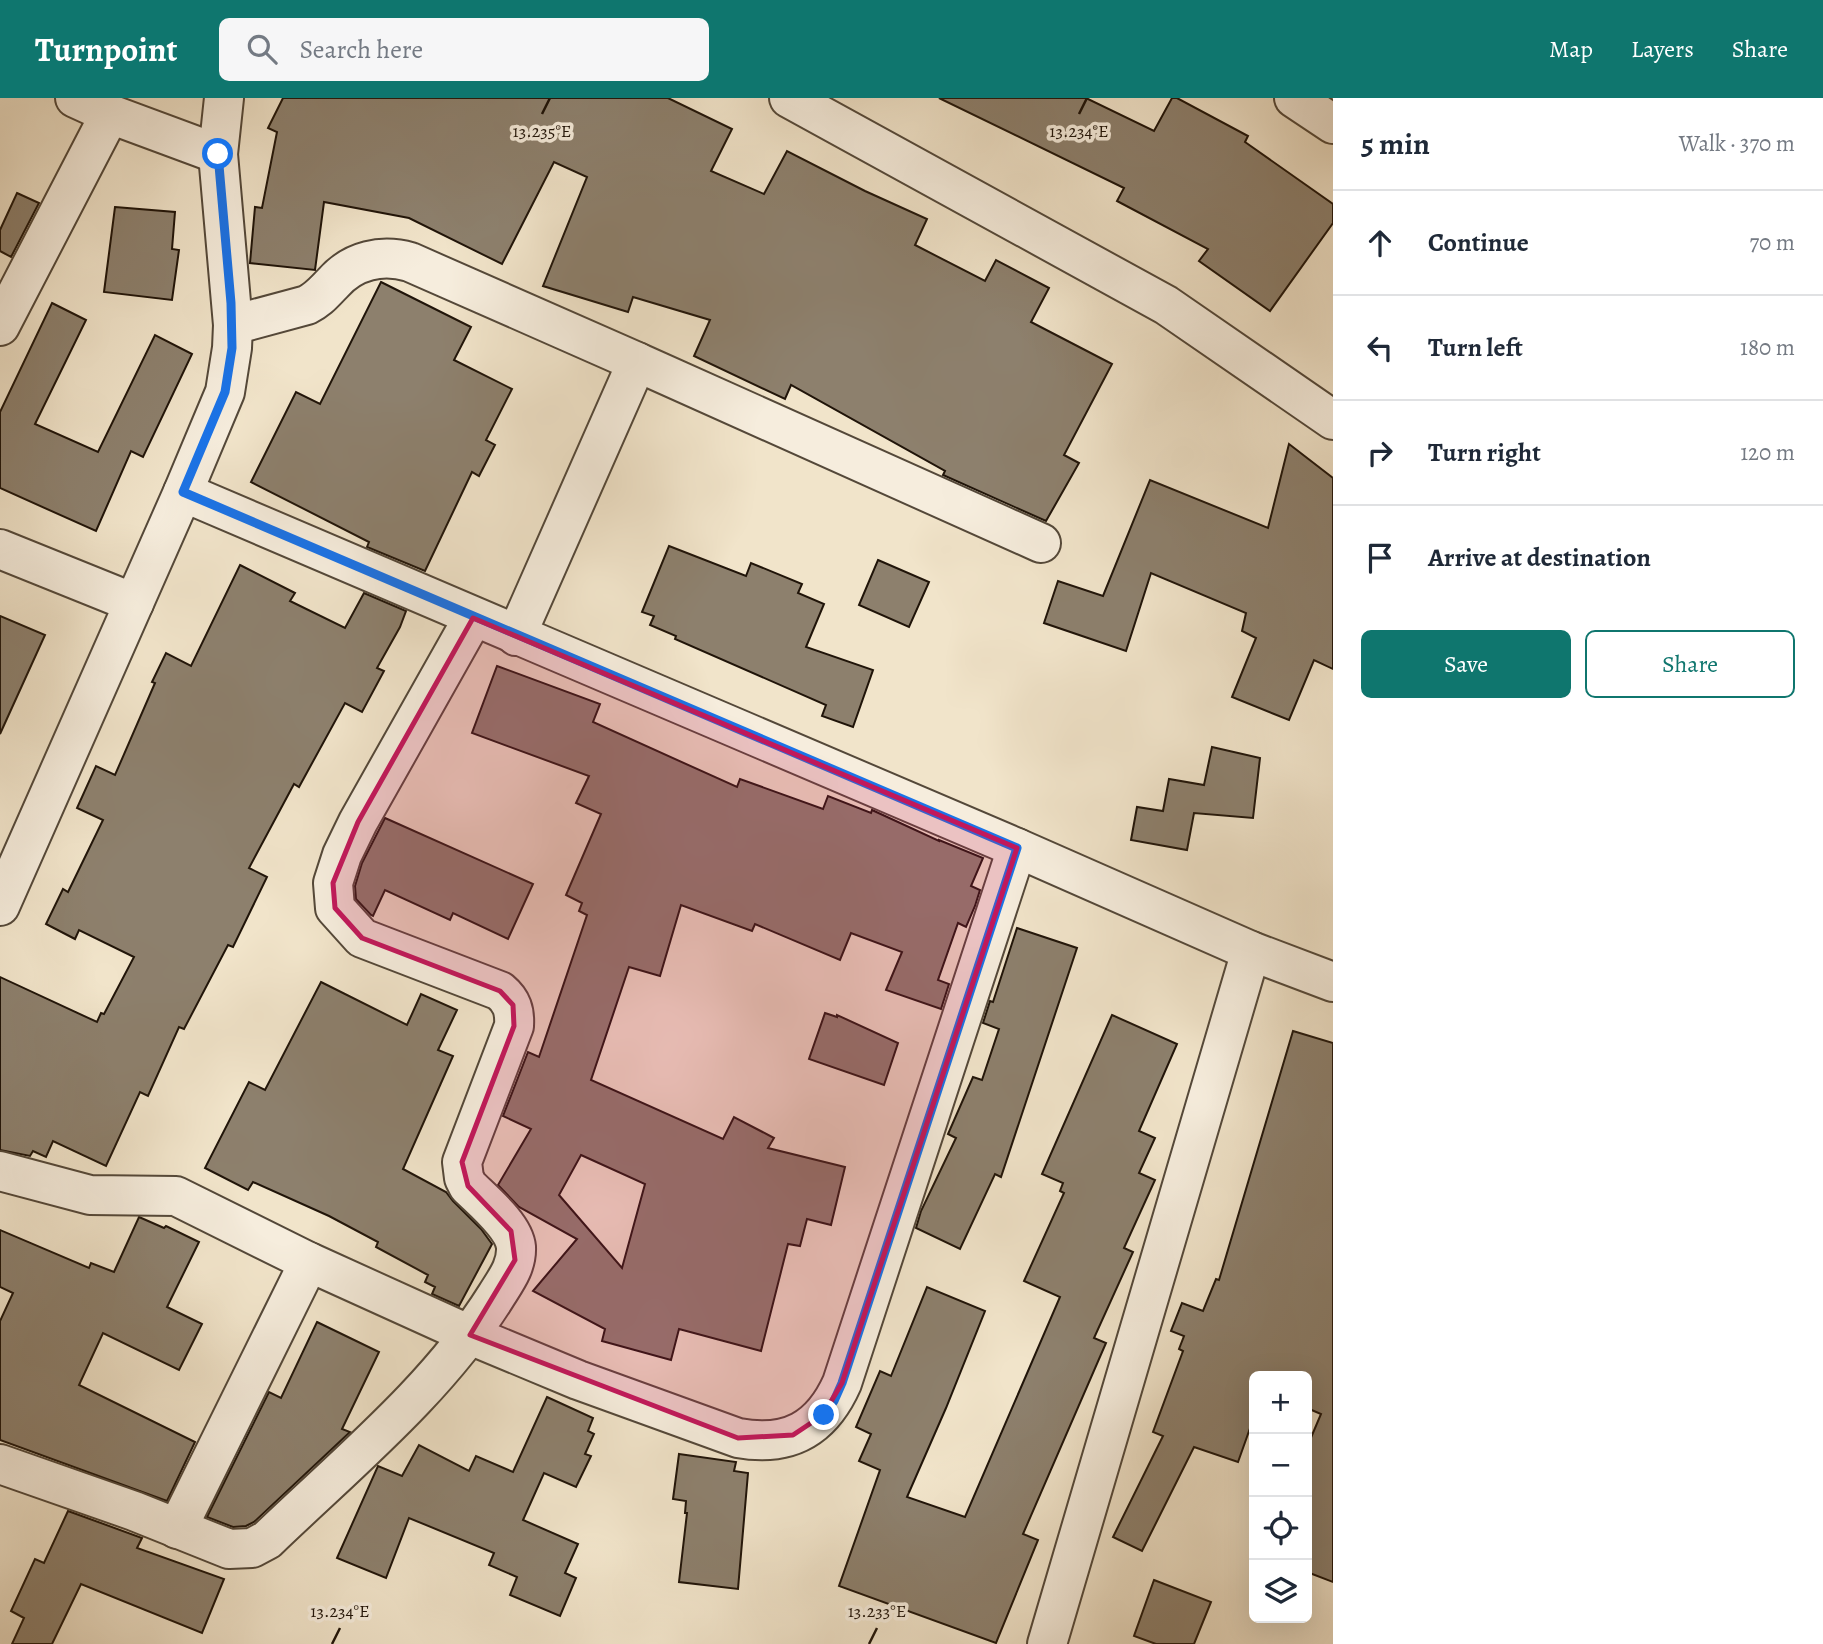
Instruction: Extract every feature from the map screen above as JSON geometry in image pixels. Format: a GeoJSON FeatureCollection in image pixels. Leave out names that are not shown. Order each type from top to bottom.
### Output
{"type":"FeatureCollection","features":[{"type":"Feature","properties":{"kind":"street"},"geometry":{"type":"LineString","coordinates":[[75,98],[110,114],[218,154]]}},
{"type":"Feature","properties":{"kind":"street"},"geometry":{"type":"LineString","coordinates":[[1,903],[225,392],[233,325],[218,154],[224,98]]}},
{"type":"Feature","properties":{"kind":"street"},"geometry":{"type":"LineString","coordinates":[[1294,98],[1333,124]]}},
{"type":"Feature","properties":{"kind":"street"},"geometry":{"type":"LineString","coordinates":[[799,100],[1166,305],[1333,419]]}},
{"type":"Feature","properties":{"kind":"street"},"geometry":{"type":"LineString","coordinates":[[0,326],[110,114]]}},
{"type":"Feature","properties":{"kind":"street"},"geometry":{"type":"LineString","coordinates":[[233,325],[307,305],[317,300],[347,270],[379,258],[410,262],[1041,543]]}},
{"type":"Feature","properties":{"kind":"street"},"geometry":{"type":"LineString","coordinates":[[516,636],[637,362]]}},
{"type":"Feature","properties":{"kind":"street"},"geometry":{"type":"LineString","coordinates":[[183,492],[1017,848],[1251,951],[1333,982]]}},
{"type":"Feature","properties":{"kind":"street"},"geometry":{"type":"LineString","coordinates":[[0,549],[134,603]]}},
{"type":"Feature","properties":{"kind":"street"},"geometry":{"type":"LineString","coordinates":[[0,1464],[229,1549],[252,1548],[267,1540],[431,1382],[470,1335],[512,1271],[515,1240],[511,1231],[468,1186],[462,1162],[514,1026],[513,1005],[500,991],[362,938],[335,908],[333,883],[342,855],[358,822],[473,618]]}},
{"type":"Feature","properties":{"kind":"street"},"geometry":{"type":"LineString","coordinates":[[0,1171],[90,1195],[176,1196],[309,1262],[470,1335],[578,1380],[738,1438],[775,1441],[801,1431],[824,1415],[842,1383],[1017,848]]}},
{"type":"Feature","properties":{"kind":"street"},"geometry":{"type":"LineString","coordinates":[[1047,1644],[1251,951]]}},
{"type":"Feature","properties":{"kind":"street"},"geometry":{"type":"LineString","coordinates":[[177,1529],[309,1262]]}},
{"type":"Feature","properties":{"kind":"highlighted area"},"geometry":{"type":"Polygon","coordinates":[[[473,618],[1017,848],[842,1383],[823,1415],[793,1435],[738,1438],[470,1335],[515,1260],[511,1231],[468,1186],[462,1162],[514,1026],[513,1005],[500,991],[362,938],[335,908],[333,883],[358,822],[473,618]]]}},
{"type":"Feature","properties":{"kind":"building"},"geometry":{"type":"Polygon","coordinates":[[[283,98],[668,98],[732,129],[711,171],[764,194],[787,151],[927,219],[915,245],[985,281],[996,260],[1049,288],[1031,322],[1112,364],[1064,455],[1079,463],[1046,521],[943,475],[945,471],[791,385],[785,399],[694,356],[710,320],[633,297],[628,312],[543,286],[587,177],[554,162],[502,264],[409,218],[324,202],[315,270],[250,263],[255,207],[262,208],[277,132],[268,128],[283,98]]]}},
{"type":"Feature","properties":{"kind":"building"},"geometry":{"type":"Polygon","coordinates":[[[939,98],[1086,98],[1154,131],[1172,98],[1177,98],[1248,136],[1245,142],[1333,204],[1333,223],[1270,311],[1199,261],[1208,249],[1117,201],[1124,188],[939,98]]]}},
{"type":"Feature","properties":{"kind":"building"},"geometry":{"type":"Polygon","coordinates":[[[17,193],[39,203],[11,257],[0,251],[0,230],[17,193]]]}},
{"type":"Feature","properties":{"kind":"building"},"geometry":{"type":"Polygon","coordinates":[[[115,207],[175,212],[172,249],[179,250],[172,300],[104,292],[115,207]]]}},
{"type":"Feature","properties":{"kind":"building"},"geometry":{"type":"Polygon","coordinates":[[[381,282],[471,327],[454,360],[512,389],[486,440],[495,445],[479,476],[472,472],[425,571],[367,547],[369,542],[251,482],[296,392],[320,404],[381,282]]]}},
{"type":"Feature","properties":{"kind":"building"},"geometry":{"type":"Polygon","coordinates":[[[52,303],[86,320],[35,424],[98,452],[155,335],[192,354],[143,457],[131,451],[96,531],[0,488],[0,412],[52,303]]]}},
{"type":"Feature","properties":{"kind":"building"},"geometry":{"type":"Polygon","coordinates":[[[1289,444],[1333,478],[1333,669],[1314,660],[1289,720],[1232,697],[1256,638],[1242,631],[1246,613],[1151,573],[1126,651],[1044,623],[1058,581],[1103,596],[1150,480],[1268,528],[1289,444]]]}},
{"type":"Feature","properties":{"kind":"building"},"geometry":{"type":"Polygon","coordinates":[[[669,546],[746,576],[751,563],[802,584],[798,593],[824,604],[806,647],[873,670],[853,727],[822,716],[826,705],[675,639],[676,636],[650,625],[654,616],[642,612],[669,546]]]}},
{"type":"Feature","properties":{"kind":"building"},"geometry":{"type":"Polygon","coordinates":[[[878,560],[929,582],[909,627],[859,605],[878,560]]]}},
{"type":"Feature","properties":{"kind":"building"},"geometry":{"type":"Polygon","coordinates":[[[240,565],[295,593],[290,601],[345,628],[364,593],[406,611],[377,668],[384,671],[362,712],[345,703],[299,787],[294,784],[249,868],[267,877],[233,947],[228,945],[184,1029],[179,1027],[148,1096],[140,1092],[106,1166],[53,1141],[46,1157],[33,1151],[30,1156],[0,1150],[0,977],[97,1022],[101,1013],[104,1014],[134,957],[79,930],[75,939],[46,924],[63,889],[68,892],[103,820],[77,808],[96,766],[115,775],[166,653],[191,666],[240,565]]]}},
{"type":"Feature","properties":{"kind":"building"},"geometry":{"type":"Polygon","coordinates":[[[0,616],[45,635],[0,734],[0,616]]]}},
{"type":"Feature","properties":{"kind":"building"},"geometry":{"type":"Polygon","coordinates":[[[497,666],[600,704],[593,722],[737,787],[740,779],[823,809],[828,796],[871,813],[872,810],[983,858],[971,886],[980,890],[975,906],[966,927],[958,923],[938,980],[949,984],[941,1009],[886,990],[902,952],[851,933],[840,960],[755,924],[752,931],[681,905],[660,976],[629,967],[591,1080],[723,1139],[734,1117],[774,1138],[768,1148],[845,1167],[831,1225],[807,1219],[800,1246],[788,1244],[761,1351],[679,1329],[671,1360],[602,1341],[605,1329],[533,1291],[577,1239],[519,1207],[498,1185],[531,1129],[503,1116],[528,1052],[539,1057],[587,915],[579,911],[582,903],[566,895],[601,814],[576,803],[589,776],[472,733],[497,666]],[[581,1155],[559,1195],[622,1268],[645,1184],[581,1155]]]}},
{"type":"Feature","properties":{"kind":"building"},"geometry":{"type":"Polygon","coordinates":[[[1212,747],[1260,758],[1253,818],[1194,813],[1187,850],[1131,840],[1137,807],[1163,811],[1169,779],[1204,785],[1212,747]]]}},
{"type":"Feature","properties":{"kind":"building"},"geometry":{"type":"Polygon","coordinates":[[[385,818],[533,884],[508,939],[453,913],[450,920],[385,890],[373,916],[371,915],[356,899],[355,886],[362,863],[385,818]]]}},
{"type":"Feature","properties":{"kind":"building"},"geometry":{"type":"Polygon","coordinates":[[[1017,928],[1077,948],[1001,1177],[995,1174],[960,1249],[916,1228],[921,1211],[956,1138],[948,1134],[973,1077],[982,1080],[999,1029],[983,1023],[990,1001],[993,1002],[1017,928]]]}},
{"type":"Feature","properties":{"kind":"building"},"geometry":{"type":"Polygon","coordinates":[[[321,982],[407,1025],[421,994],[457,1010],[438,1050],[453,1056],[403,1169],[446,1192],[492,1244],[459,1306],[432,1294],[435,1287],[425,1282],[428,1275],[376,1247],[378,1242],[329,1216],[253,1182],[248,1190],[205,1168],[249,1082],[265,1090],[321,982]]]}},
{"type":"Feature","properties":{"kind":"building"},"geometry":{"type":"Polygon","coordinates":[[[825,1013],[837,1015],[898,1043],[884,1085],[809,1059],[825,1013]]]}},
{"type":"Feature","properties":{"kind":"building"},"geometry":{"type":"Polygon","coordinates":[[[1112,1015],[1177,1044],[1139,1131],[1155,1138],[1139,1173],[1155,1180],[1124,1248],[1133,1252],[1094,1338],[1106,1343],[1023,1534],[1038,1540],[996,1643],[839,1586],[880,1470],[859,1461],[871,1434],[856,1427],[880,1371],[891,1376],[927,1287],[985,1311],[907,1497],[965,1517],[1060,1297],[1024,1281],[1064,1193],[1060,1191],[1063,1183],[1042,1174],[1112,1015]]]}},
{"type":"Feature","properties":{"kind":"building"},"geometry":{"type":"Polygon","coordinates":[[[1293,1031],[1333,1043],[1333,1582],[1312,1574],[1312,1435],[1321,1414],[1312,1410],[1312,1371],[1249,1371],[1249,1431],[1238,1462],[1194,1447],[1142,1551],[1113,1537],[1163,1436],[1153,1432],[1183,1351],[1179,1349],[1184,1336],[1171,1331],[1182,1303],[1203,1311],[1216,1279],[1219,1280],[1293,1031]]]}},
{"type":"Feature","properties":{"kind":"building"},"geometry":{"type":"Polygon","coordinates":[[[139,1217],[199,1242],[167,1307],[202,1324],[179,1370],[103,1333],[79,1385],[195,1442],[167,1501],[0,1440],[0,1321],[13,1293],[0,1287],[0,1230],[89,1268],[91,1263],[114,1272],[139,1217]]]}},
{"type":"Feature","properties":{"kind":"building"},"geometry":{"type":"Polygon","coordinates":[[[317,1322],[379,1352],[342,1429],[350,1432],[254,1522],[233,1527],[207,1517],[269,1392],[281,1398],[317,1322]]]}},
{"type":"Feature","properties":{"kind":"building"},"geometry":{"type":"Polygon","coordinates":[[[547,1397],[593,1418],[588,1431],[594,1434],[585,1454],[591,1456],[576,1487],[544,1473],[523,1520],[578,1544],[565,1573],[576,1578],[560,1616],[510,1595],[517,1577],[489,1565],[494,1553],[409,1518],[386,1578],[337,1558],[378,1466],[402,1476],[419,1445],[469,1471],[476,1456],[513,1472],[547,1397]]]}},
{"type":"Feature","properties":{"kind":"building"},"geometry":{"type":"Polygon","coordinates":[[[679,1454],[736,1462],[734,1471],[748,1473],[738,1589],[679,1582],[687,1513],[686,1501],[673,1499],[679,1454]]]}},
{"type":"Feature","properties":{"kind":"building"},"geometry":{"type":"Polygon","coordinates":[[[68,1511],[142,1538],[137,1548],[224,1579],[202,1633],[81,1584],[52,1644],[12,1644],[24,1618],[11,1611],[35,1559],[44,1563],[68,1511]]]}},
{"type":"Feature","properties":{"kind":"building"},"geometry":{"type":"Polygon","coordinates":[[[1154,1580],[1211,1602],[1194,1644],[1156,1644],[1134,1636],[1154,1580]]]}},
{"type":"Feature","properties":{"kind":"route"},"geometry":{"type":"LineString","coordinates":[[218,154],[233,325],[230,370],[225,392],[183,492],[1017,848],[842,1383],[824,1415]]}}]}
